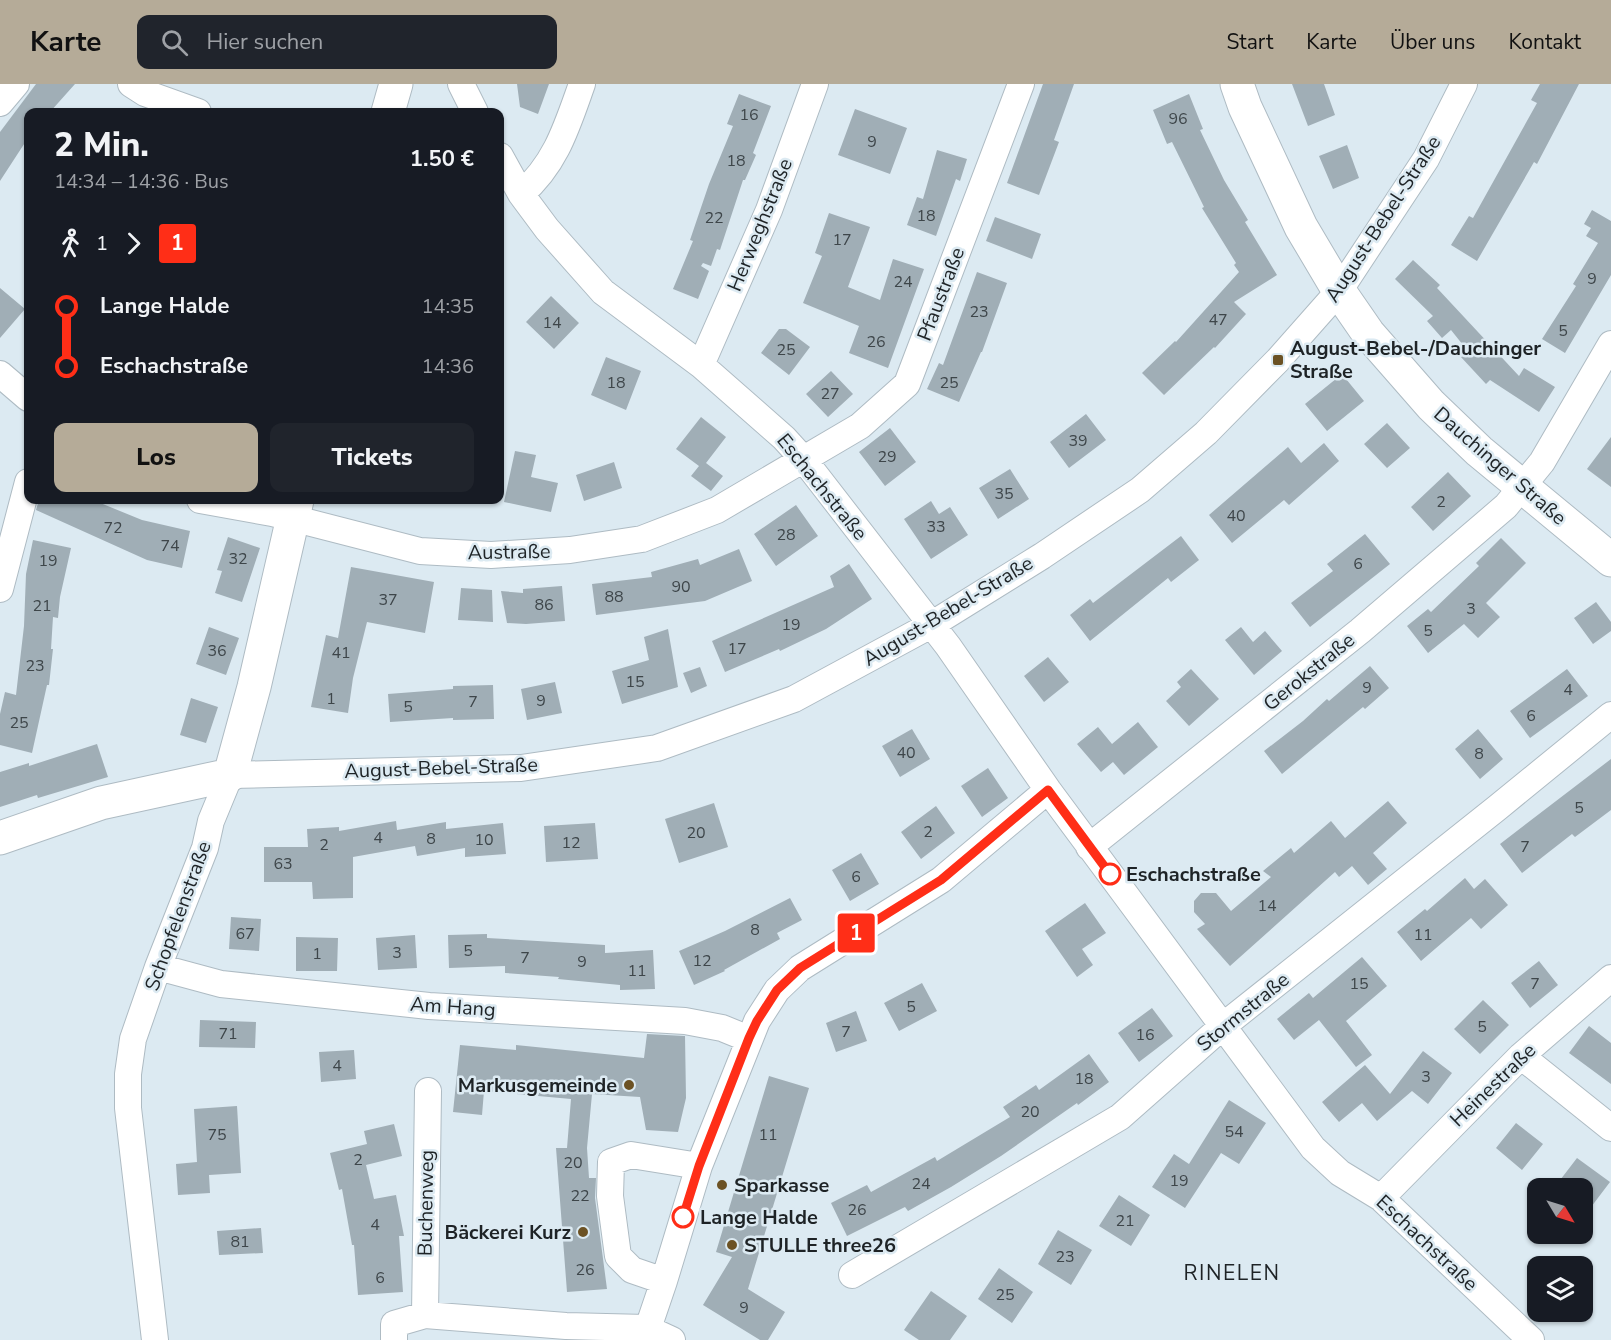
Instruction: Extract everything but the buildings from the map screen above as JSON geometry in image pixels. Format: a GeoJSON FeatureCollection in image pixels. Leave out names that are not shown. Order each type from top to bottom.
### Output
{"type":"FeatureCollection","features":[{"type":"Feature","properties":{"kind":"main road"},"geometry":{"type":"LineString","coordinates":[[389,108],[396,84]]}},
{"type":"Feature","properties":{"kind":"main road","name":"Dauchinger Straße"},"geometry":{"type":"LineString","coordinates":[[1237,84],[1245,107],[1301,226],[1339,291],[1368,333],[1431,405],[1479,451],[1521,489],[1611,560]]}},
{"type":"Feature","properties":{"kind":"main road","name":"Schopfelenstraße"},"geometry":{"type":"LineString","coordinates":[[230,775],[254,687],[295,509]]}},
{"type":"Feature","properties":{"kind":"main road"},"geometry":{"type":"LineString","coordinates":[[0,838],[101,803],[230,775]]}},
{"type":"Feature","properties":{"kind":"street"},"geometry":{"type":"LineString","coordinates":[[0,103],[16,84]]}},
{"type":"Feature","properties":{"kind":"street"},"geometry":{"type":"LineString","coordinates":[[131,84],[145,93],[187,108]]}},
{"type":"Feature","properties":{"kind":"street"},"geometry":{"type":"LineString","coordinates":[[461,84],[473,108]]}},
{"type":"Feature","properties":{"kind":"street"},"geometry":{"type":"LineString","coordinates":[[521,194],[548,166],[564,133],[582,84]]}},
{"type":"Feature","properties":{"kind":"street","name":"Herweghstraße"},"geometry":{"type":"LineString","coordinates":[[701,365],[769,210],[815,84]]}},
{"type":"Feature","properties":{"kind":"street","name":"Pfaustraße"},"geometry":{"type":"LineString","coordinates":[[804,460],[861,426],[907,384],[1021,84]]}},
{"type":"Feature","properties":{"kind":"street","name":"August-Bebel-Straße"},"geometry":{"type":"LineString","coordinates":[[230,775],[521,768],[657,748],[794,699],[931,625],[1042,556],[1140,490],[1222,417],[1278,360],[1339,291],[1426,159],[1464,84]]}},
{"type":"Feature","properties":{"kind":"street","name":"Eschachstraße"},"geometry":{"type":"LineString","coordinates":[[504,163],[521,194],[547,229],[603,292],[701,365],[784,438],[804,460],[931,625],[1089,847],[1313,1148],[1340,1173],[1381,1198],[1522,1336]]}},
{"type":"Feature","properties":{"kind":"street","name":"Gerokstraße"},"geometry":{"type":"LineString","coordinates":[[1089,847],[1360,631],[1506,506],[1542,462],[1611,344]]}},
{"type":"Feature","properties":{"kind":"street"},"geometry":{"type":"LineString","coordinates":[[0,374],[24,395]]}},
{"type":"Feature","properties":{"kind":"street","name":"Austraße"},"geometry":{"type":"LineString","coordinates":[[242,504],[295,509],[420,550],[491,555],[570,550],[642,539],[717,510],[804,460]]}},
{"type":"Feature","properties":{"kind":"street"},"geometry":{"type":"LineString","coordinates":[[0,589],[24,497]]}},
{"type":"Feature","properties":{"kind":"street","name":"Stormstraße"},"geometry":{"type":"LineString","coordinates":[[852,1275],[1120,1117],[1223,1026],[1488,816],[1611,715]]}},
{"type":"Feature","properties":{"kind":"street","name":"Schopfelenstraße"},"geometry":{"type":"LineString","coordinates":[[155,1340],[128,1108],[128,1074],[133,1039],[158,966],[205,848],[211,821],[230,775]]}},
{"type":"Feature","properties":{"kind":"street"},"geometry":{"type":"LineString","coordinates":[[645,1334],[664,1281],[699,1166],[749,1038],[777,990],[800,968],[941,880],[1048,790]]}},
{"type":"Feature","properties":{"kind":"street","name":"Am Hang"},"geometry":{"type":"LineString","coordinates":[[158,966],[220,984],[429,1006],[685,1021],[722,1028],[749,1038]]}},
{"type":"Feature","properties":{"kind":"street","name":"Heinestraße"},"geometry":{"type":"LineString","coordinates":[[1381,1198],[1521,1056],[1611,978]]}},
{"type":"Feature","properties":{"kind":"street"},"geometry":{"type":"LineString","coordinates":[[1521,1056],[1611,1128]]}},
{"type":"Feature","properties":{"kind":"street","name":"Buchenweg"},"geometry":{"type":"LineString","coordinates":[[424,1315],[428,1091]]}},
{"type":"Feature","properties":{"kind":"street"},"geometry":{"type":"LineString","coordinates":[[664,1281],[632,1270],[618,1256],[610,1196],[611,1162],[630,1155],[699,1166]]}},
{"type":"Feature","properties":{"kind":"street"},"geometry":{"type":"LineString","coordinates":[[394,1332],[424,1315],[566,1326],[645,1334],[672,1340]]}},
{"type":"Feature","properties":{"kind":"bus line","name":"1"},"geometry":{"type":"LineString","coordinates":[[683,1217],[699,1166],[757,1021],[777,990],[800,968],[941,880],[1048,790],[1110,874]]}},
{"type":"Feature","properties":{"kind":"place","name":"August-Bebel-/Dauchinger Straße"},"geometry":{"type":"Point","coordinates":[1278,360]}},
{"type":"Feature","properties":{"kind":"place","name":"Eschachstraße"},"geometry":{"type":"Point","coordinates":[1110,874]}},
{"type":"Feature","properties":{"kind":"place","name":"Markusgemeinde"},"geometry":{"type":"Point","coordinates":[629,1085]}},
{"type":"Feature","properties":{"kind":"place","name":"Sparkasse"},"geometry":{"type":"Point","coordinates":[722,1185]}},
{"type":"Feature","properties":{"kind":"place","name":"Lange Halde"},"geometry":{"type":"Point","coordinates":[683,1217]}},
{"type":"Feature","properties":{"kind":"place","name":"Bäckerei Kurz"},"geometry":{"type":"Point","coordinates":[583,1232]}},
{"type":"Feature","properties":{"kind":"place","name":"STULLE three26"},"geometry":{"type":"Point","coordinates":[732,1245]}},
{"type":"Feature","properties":{"kind":"district","name":"RINELEN"},"geometry":{"type":"Point","coordinates":[1232,1273]}}]}
